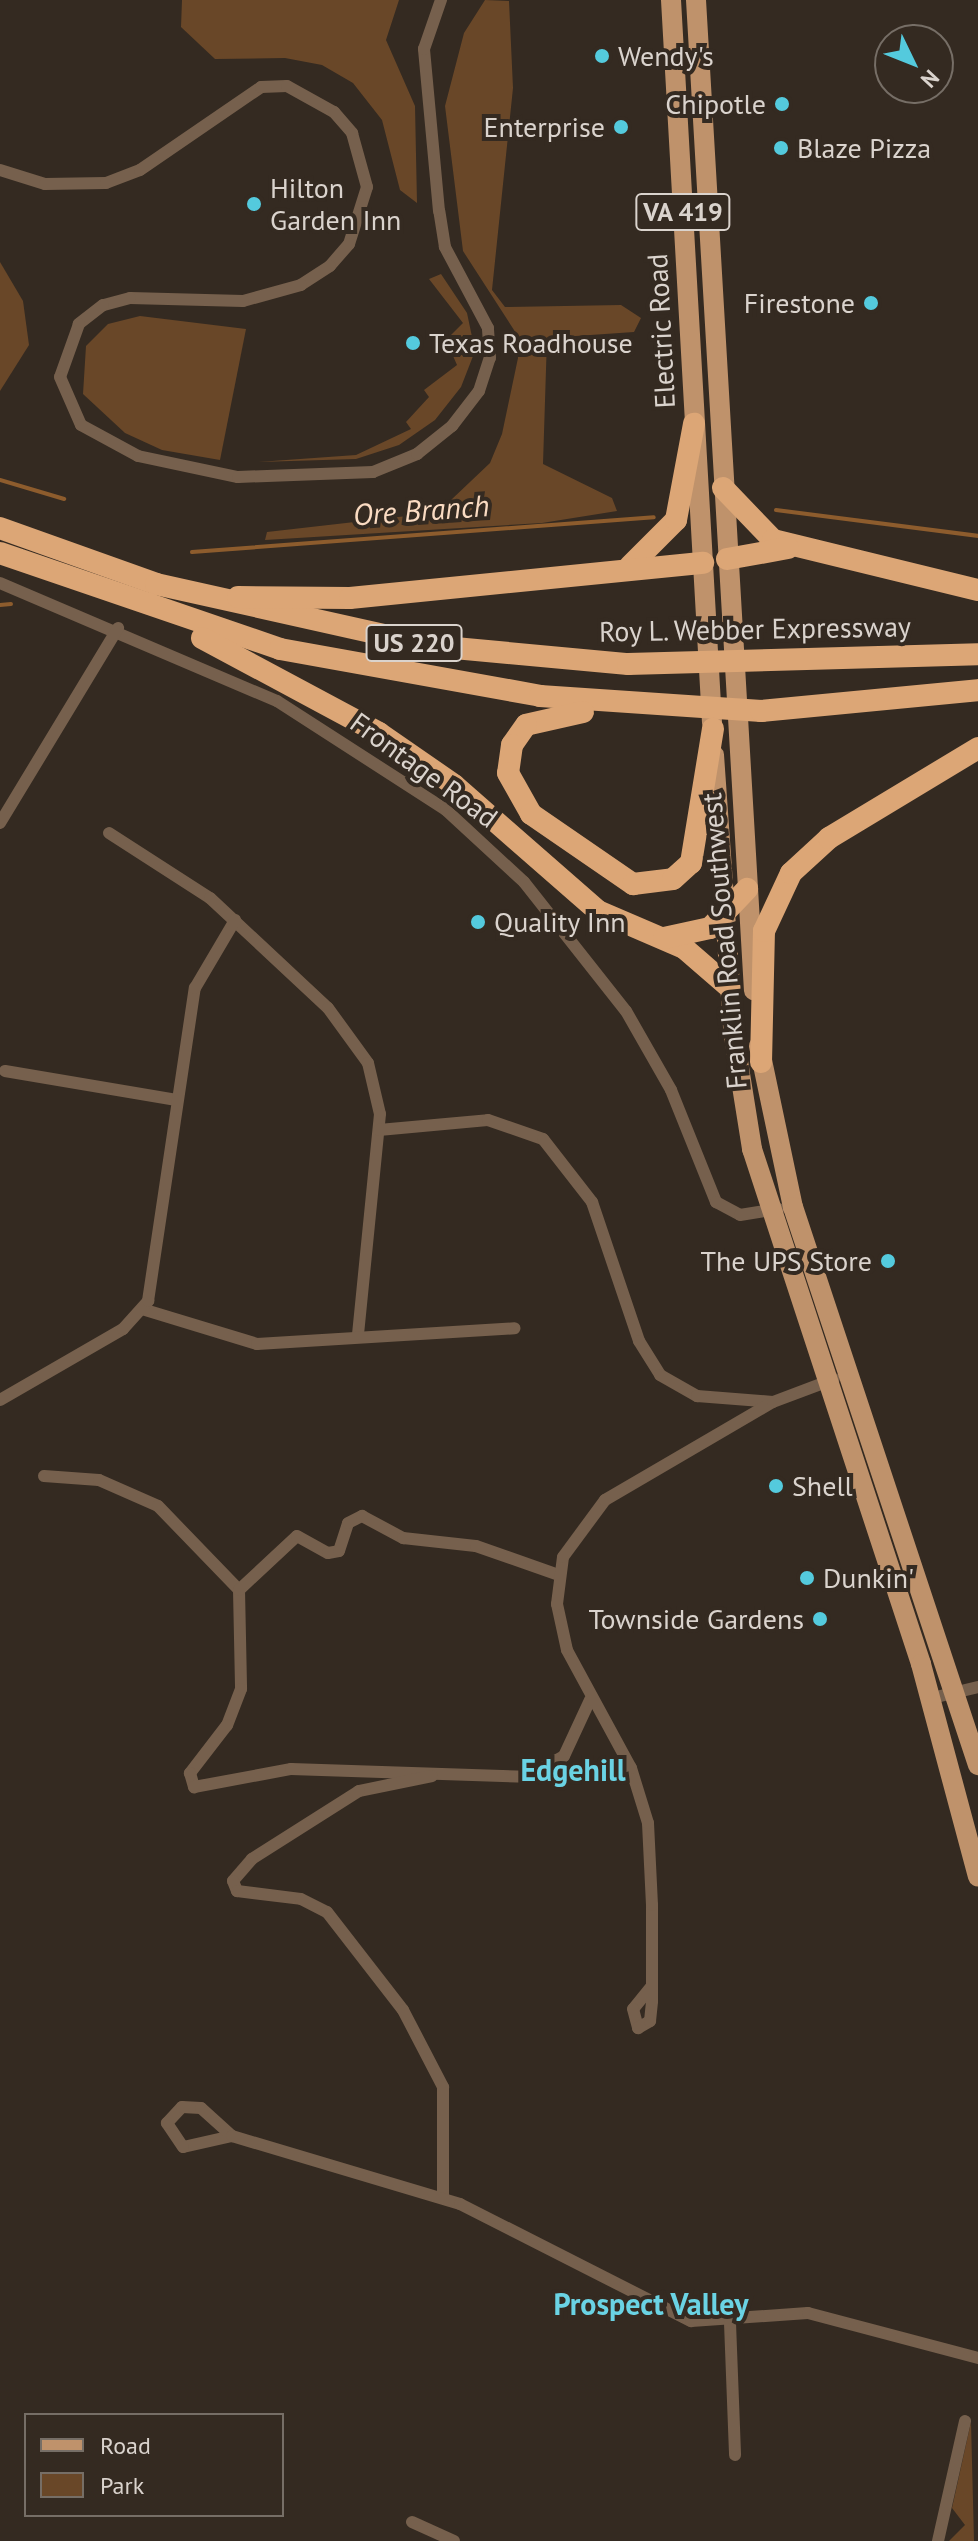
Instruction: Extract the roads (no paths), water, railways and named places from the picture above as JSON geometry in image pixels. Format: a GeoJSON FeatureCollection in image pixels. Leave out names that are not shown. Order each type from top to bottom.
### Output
{"type":"FeatureCollection","features":[{"type":"Feature","properties":{"kind":"highway"},"geometry":{"type":"LineString","coordinates":[[630,566],[676,520],[694,424]]}},
{"type":"Feature","properties":{"kind":"highway"},"geometry":{"type":"LineString","coordinates":[[723,488],[773,540],[801,550],[978,590]]}},
{"type":"Feature","properties":{"kind":"highway","name":"US 220"},"geometry":{"type":"LineString","coordinates":[[0,528],[156,584]]}},
{"type":"Feature","properties":{"kind":"highway"},"geometry":{"type":"LineString","coordinates":[[727,559],[765,548],[801,550]]}},
{"type":"Feature","properties":{"kind":"highway","name":"US 220"},"geometry":{"type":"LineString","coordinates":[[0,553],[125,602],[331,661],[613,705],[675,711],[761,711],[978,690]]}},
{"type":"Feature","properties":{"kind":"highway"},"geometry":{"type":"LineString","coordinates":[[156,584],[245,598],[350,598],[630,566],[703,563]]}},
{"type":"Feature","properties":{"kind":"highway","name":"Roy L. Webber Expressway"},"geometry":{"type":"LineString","coordinates":[[156,584],[433,646],[677,665],[978,654]]}},
{"type":"Feature","properties":{"kind":"highway"},"geometry":{"type":"LineString","coordinates":[[125,602],[379,733],[454,785],[598,911],[664,938],[708,963],[729,987]]}},
{"type":"Feature","properties":{"kind":"highway"},"geometry":{"type":"LineString","coordinates":[[613,705],[526,725],[512,745],[508,773],[531,814],[633,884],[673,879],[691,863],[713,729]]}},
{"type":"Feature","properties":{"kind":"highway"},"geometry":{"type":"LineString","coordinates":[[761,1062],[764,931],[791,873],[829,838],[978,748]]}},
{"type":"Feature","properties":{"kind":"highway"},"geometry":{"type":"LineString","coordinates":[[664,938],[699,933],[724,918],[747,889]]}},
{"type":"Feature","properties":{"kind":"main road","name":"Electric Road"},"geometry":{"type":"LineString","coordinates":[[671,0],[703,563]]}},
{"type":"Feature","properties":{"kind":"main road","name":"Electric Road"},"geometry":{"type":"LineString","coordinates":[[696,0],[723,488]]}},
{"type":"Feature","properties":{"kind":"main road","name":"VA 419"},"geometry":{"type":"LineString","coordinates":[[723,488],[727,559]]}},
{"type":"Feature","properties":{"kind":"main road"},"geometry":{"type":"LineString","coordinates":[[703,563],[727,559]]}},
{"type":"Feature","properties":{"kind":"main road","name":"Franklin Road Southwest"},"geometry":{"type":"LineString","coordinates":[[727,559],[761,1062],[793,1207],[852,1373],[978,1765]]}},
{"type":"Feature","properties":{"kind":"main road","name":"VA 419"},"geometry":{"type":"LineString","coordinates":[[703,563],[729,987]]}},
{"type":"Feature","properties":{"kind":"main road","name":"Franklin Road Southwest"},"geometry":{"type":"LineString","coordinates":[[729,987],[742,1100],[768,1211],[828,1381],[932,1698],[978,1877]]}},
{"type":"Feature","properties":{"kind":"street"},"geometry":{"type":"LineString","coordinates":[[0,170],[45,184],[106,183],[140,170],[261,87],[287,86],[334,112],[352,133],[367,187],[349,244],[330,266],[301,285],[243,301],[130,298],[103,305],[79,324],[60,377],[81,425],[138,456],[238,477],[373,472],[417,454],[452,426],[479,391],[490,358],[488,328],[445,247],[439,211],[424,49],[441,0]]}},
{"type":"Feature","properties":{"kind":"street","name":"Frontage Road"},"geometry":{"type":"LineString","coordinates":[[0,583],[118,628],[313,720],[413,785],[486,844],[562,925],[626,1011],[671,1090],[716,1202],[733,1214],[793,1207]]}},
{"type":"Feature","properties":{"kind":"street"},"geometry":{"type":"LineString","coordinates":[[0,823],[118,628]]}},
{"type":"Feature","properties":{"kind":"street"},"geometry":{"type":"LineString","coordinates":[[109,833],[235,920],[356,1043],[375,1082],[379,1130],[358,1335]]}},
{"type":"Feature","properties":{"kind":"street"},"geometry":{"type":"LineString","coordinates":[[0,1400],[123,1329],[142,1309],[155,1283],[177,1100],[199,976],[235,920]]}},
{"type":"Feature","properties":{"kind":"street"},"geometry":{"type":"LineString","coordinates":[[5,1071],[177,1100]]}},
{"type":"Feature","properties":{"kind":"street"},"geometry":{"type":"LineString","coordinates":[[379,1130],[488,1120],[543,1139],[592,1202],[639,1341],[660,1375],[697,1396],[773,1402]]}},
{"type":"Feature","properties":{"kind":"street"},"geometry":{"type":"LineString","coordinates":[[142,1309],[238,1342],[515,1328]]}},
{"type":"Feature","properties":{"kind":"street"},"geometry":{"type":"LineString","coordinates":[[651,1987],[648,1823],[631,1768],[590,1700],[560,1624],[559,1575],[573,1536],[605,1500],[773,1402],[852,1373]]}},
{"type":"Feature","properties":{"kind":"street"},"geometry":{"type":"LineString","coordinates":[[44,1476],[99,1480],[158,1506],[196,1537],[239,1590],[241,1689],[227,1725],[189,1778],[199,1788],[304,1768],[483,1780],[546,1770],[570,1747],[590,1700]]}},
{"type":"Feature","properties":{"kind":"street"},"geometry":{"type":"LineString","coordinates":[[239,1590],[297,1536],[328,1553],[339,1551],[348,1523],[362,1516],[403,1538],[476,1546],[559,1575]]}},
{"type":"Feature","properties":{"kind":"street"},"geometry":{"type":"LineString","coordinates":[[932,1698],[978,1687]]}},
{"type":"Feature","properties":{"kind":"street"},"geometry":{"type":"LineString","coordinates":[[432,1776],[371,1786],[340,1801],[252,1859],[233,1881],[237,1891],[301,1899],[327,1912],[403,2010],[443,2087],[443,2198]]}},
{"type":"Feature","properties":{"kind":"street"},"geometry":{"type":"LineString","coordinates":[[232,2136],[183,2147],[167,2123],[174,2111],[192,2106],[232,2136],[443,2198],[525,2232],[675,2315],[730,2323],[808,2313],[978,2358]]}},
{"type":"Feature","properties":{"kind":"street"},"geometry":{"type":"LineString","coordinates":[[730,2323],[735,2455]]}},
{"type":"Feature","properties":{"kind":"street"},"geometry":{"type":"LineString","coordinates":[[938,2541],[965,2421]]}},
{"type":"Feature","properties":{"kind":"street"},"geometry":{"type":"LineString","coordinates":[[412,2522],[454,2541]]}},
{"type":"Feature","properties":{"kind":"waterway"},"geometry":{"type":"LineString","coordinates":[[0,480],[64,499]]}},
{"type":"Feature","properties":{"kind":"waterway","name":"Ore Branch"},"geometry":{"type":"LineString","coordinates":[[776,510],[978,536]]}},
{"type":"Feature","properties":{"kind":"waterway","name":"Ore Branch"},"geometry":{"type":"LineString","coordinates":[[192,552],[654,517]]}},
{"type":"Feature","properties":{"kind":"waterway","name":"Ore Branch"},"geometry":{"type":"LineString","coordinates":[[0,605],[11,604]]}},
{"type":"Feature","properties":{"kind":"place","name":"Wendy's"},"geometry":{"type":"Point","coordinates":[602,56]}},
{"type":"Feature","properties":{"kind":"place","name":"Chipotle"},"geometry":{"type":"Point","coordinates":[782,104]}},
{"type":"Feature","properties":{"kind":"place","name":"Enterprise"},"geometry":{"type":"Point","coordinates":[621,127]}},
{"type":"Feature","properties":{"kind":"place","name":"Blaze Pizza"},"geometry":{"type":"Point","coordinates":[781,148]}},
{"type":"Feature","properties":{"kind":"place","name":"Hilton Garden Inn"},"geometry":{"type":"Point","coordinates":[254,204]}},
{"type":"Feature","properties":{"kind":"place","name":"Firestone"},"geometry":{"type":"Point","coordinates":[871,303]}},
{"type":"Feature","properties":{"kind":"place","name":"Texas Roadhouse"},"geometry":{"type":"Point","coordinates":[413,343]}},
{"type":"Feature","properties":{"kind":"place","name":"Quality Inn"},"geometry":{"type":"Point","coordinates":[478,922]}},
{"type":"Feature","properties":{"kind":"place","name":"The UPS Store"},"geometry":{"type":"Point","coordinates":[888,1261]}},
{"type":"Feature","properties":{"kind":"place","name":"Shell"},"geometry":{"type":"Point","coordinates":[776,1486]}},
{"type":"Feature","properties":{"kind":"place","name":"Dunkin'"},"geometry":{"type":"Point","coordinates":[807,1578]}},
{"type":"Feature","properties":{"kind":"place","name":"Townside Gardens"},"geometry":{"type":"Point","coordinates":[820,1619]}},
{"type":"Feature","properties":{"kind":"district","name":"Edgehill"},"geometry":{"type":"Point","coordinates":[573,1770]}},
{"type":"Feature","properties":{"kind":"district","name":"Prospect Valley"},"geometry":{"type":"Point","coordinates":[651,2304]}}]}
